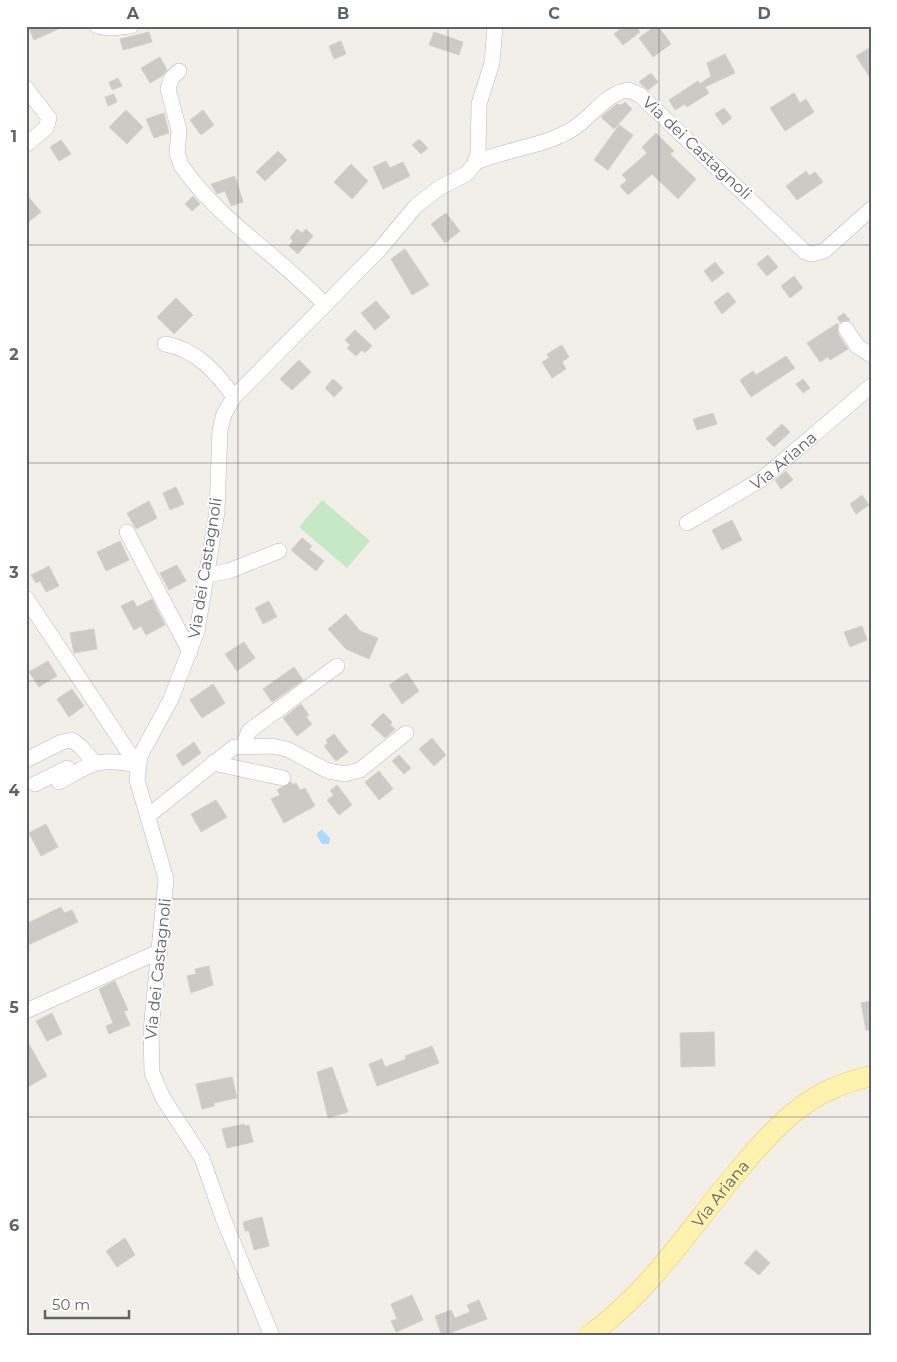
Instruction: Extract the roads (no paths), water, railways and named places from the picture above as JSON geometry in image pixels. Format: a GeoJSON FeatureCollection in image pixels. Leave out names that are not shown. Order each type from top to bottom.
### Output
{"type":"FeatureCollection","features":[{"type":"Feature","properties":{"kind":"main road","name":"Via Ariana"},"geometry":{"type":"LineString","coordinates":[[588,1336],[618,1313],[645,1286],[725,1187],[779,1126],[817,1096],[871,1076]]}},
{"type":"Feature","properties":{"kind":"street"},"geometry":{"type":"LineString","coordinates":[[97,26],[131,26]]}},
{"type":"Feature","properties":{"kind":"street"},"geometry":{"type":"LineString","coordinates":[[476,162],[479,104],[492,63],[495,26]]}},
{"type":"Feature","properties":{"kind":"street"},"geometry":{"type":"LineString","coordinates":[[179,70],[171,79],[168,89],[178,126],[178,153],[181,165],[227,216],[300,280],[325,305]]}},
{"type":"Feature","properties":{"kind":"street"},"geometry":{"type":"LineString","coordinates":[[26,88],[48,118],[46,128],[27,144]]}},
{"type":"Feature","properties":{"kind":"street","name":"Via dei Castagnoli"},"geometry":{"type":"LineString","coordinates":[[272,1336],[223,1218],[202,1158],[163,1098],[152,1072],[151,1031],[166,879],[138,786],[137,765],[144,746],[171,699],[199,624],[217,512],[220,430],[224,414],[234,397],[380,249],[416,206],[439,188],[466,174],[476,162],[562,135],[580,125],[616,94],[628,90],[640,95],[805,252],[812,254],[824,251],[871,209]]}},
{"type":"Feature","properties":{"kind":"street"},"geometry":{"type":"LineString","coordinates":[[846,329],[858,346],[871,355]]}},
{"type":"Feature","properties":{"kind":"street"},"geometry":{"type":"LineString","coordinates":[[166,344],[179,346],[193,353],[220,378],[234,397]]}},
{"type":"Feature","properties":{"kind":"street","name":"Via Ariana"},"geometry":{"type":"LineString","coordinates":[[687,523],[762,479],[871,386]]}},
{"type":"Feature","properties":{"kind":"street"},"geometry":{"type":"LineString","coordinates":[[127,532],[190,652]]}},
{"type":"Feature","properties":{"kind":"street"},"geometry":{"type":"LineString","coordinates":[[207,575],[229,571],[279,551]]}},
{"type":"Feature","properties":{"kind":"street"},"geometry":{"type":"LineString","coordinates":[[26,598],[137,765]]}},
{"type":"Feature","properties":{"kind":"street"},"geometry":{"type":"LineString","coordinates":[[243,746],[249,731],[337,666]]}},
{"type":"Feature","properties":{"kind":"street"},"geometry":{"type":"LineString","coordinates":[[148,816],[231,748],[243,746],[287,749],[328,771],[345,774],[360,770],[406,733]]}},
{"type":"Feature","properties":{"kind":"street"},"geometry":{"type":"LineString","coordinates":[[26,760],[62,742],[72,740],[94,762]]}},
{"type":"Feature","properties":{"kind":"street"},"geometry":{"type":"LineString","coordinates":[[59,782],[94,762]]}},
{"type":"Feature","properties":{"kind":"street"},"geometry":{"type":"LineString","coordinates":[[35,784],[78,763],[118,762],[137,765]]}},
{"type":"Feature","properties":{"kind":"street"},"geometry":{"type":"LineString","coordinates":[[213,763],[283,778]]}},
{"type":"Feature","properties":{"kind":"street"},"geometry":{"type":"LineString","coordinates":[[26,1011],[160,951]]}},
{"type":"Feature","properties":{"kind":"water"},"geometry":{"type":"Polygon","coordinates":[[[322,830],[330,838],[329,844],[322,844],[317,836],[318,832],[322,830]]]}}]}
